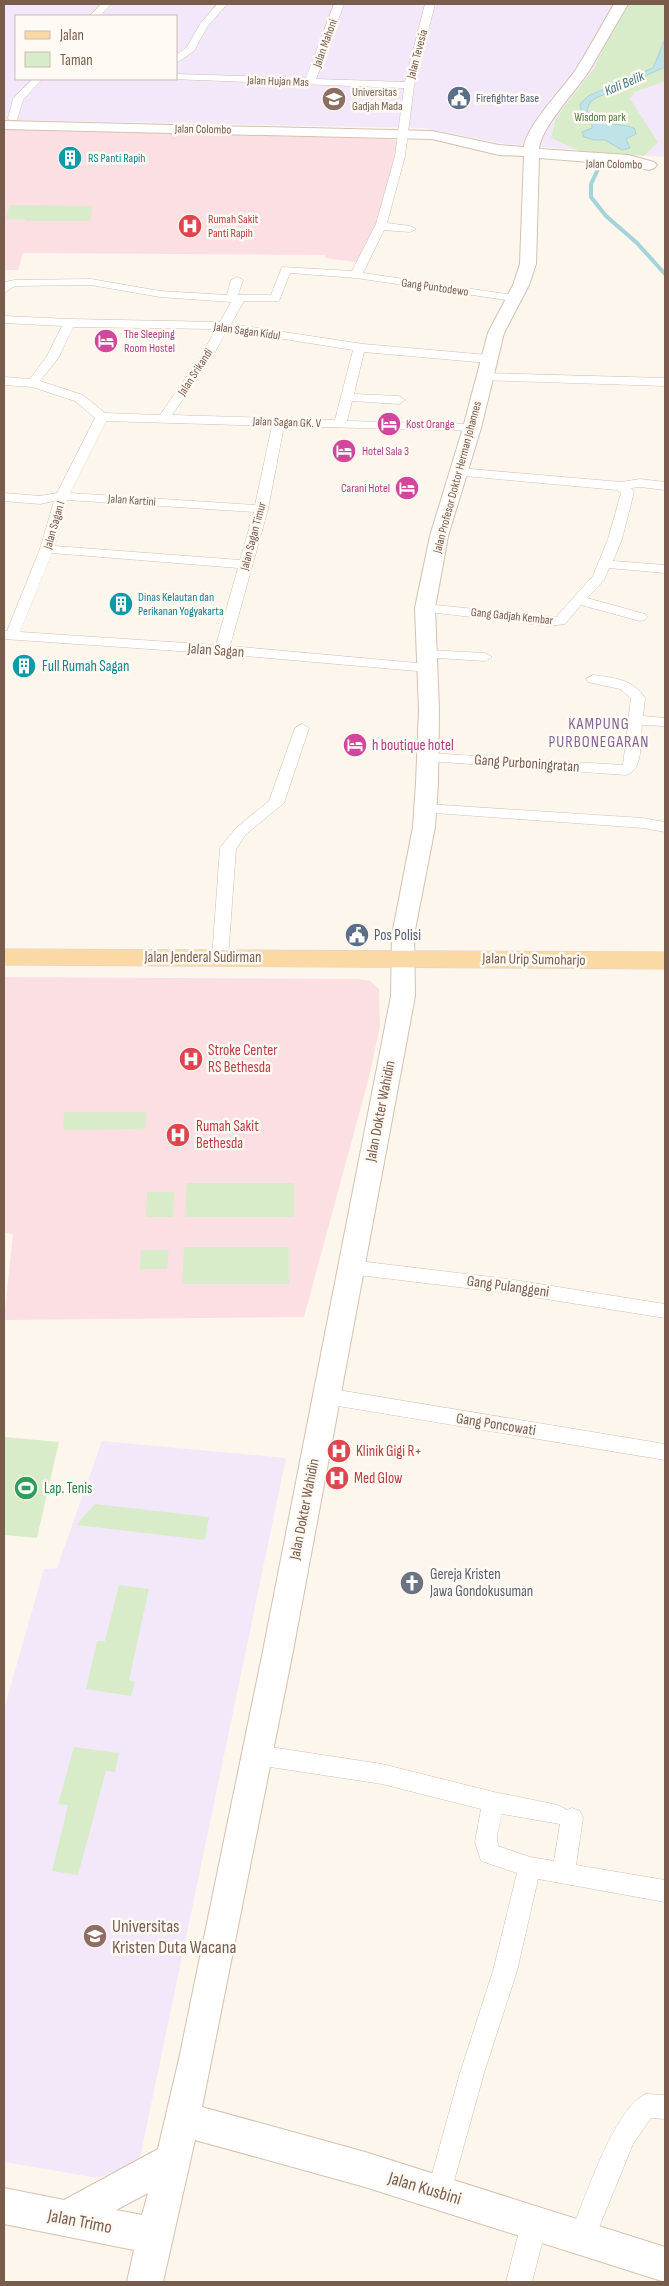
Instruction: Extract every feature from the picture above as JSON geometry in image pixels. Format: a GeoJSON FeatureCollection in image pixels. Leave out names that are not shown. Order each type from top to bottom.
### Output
{"type":"FeatureCollection","features":[{"type":"Feature","properties":{"kind":"main road","name":"Jalan Profesor Doktor Herman Johannes"},"geometry":{"type":"LineString","coordinates":[[403,958],[403,935],[423,835],[426,809],[428,757],[425,608],[439,536],[472,428],[496,333],[525,278],[531,222],[531,144],[536,133],[581,72],[621,4]]}},
{"type":"Feature","properties":{"kind":"main road","name":"Jalan Colombo"},"geometry":{"type":"LineString","coordinates":[[8,121],[432,135],[530,156],[629,166],[665,166]]}},
{"type":"Feature","properties":{"kind":"main road"},"geometry":{"type":"LineString","coordinates":[[458,141],[503,140],[536,133]]}},
{"type":"Feature","properties":{"kind":"main road","name":"Jalan Colombo"},"geometry":{"type":"LineString","coordinates":[[403,135],[491,158],[530,156]]}},
{"type":"Feature","properties":{"kind":"main road","name":"Jalan Jenderal Sudirman"},"geometry":{"type":"LineString","coordinates":[[4,957],[403,958]]}},
{"type":"Feature","properties":{"kind":"main road","name":"Jalan Urip Sumoharjo"},"geometry":{"type":"LineString","coordinates":[[403,958],[665,961]]}},
{"type":"Feature","properties":{"kind":"main road","name":"Jalan Dokter Wahidin"},"geometry":{"type":"LineString","coordinates":[[145,2282],[196,2059],[257,1755],[403,996],[403,958]]}},
{"type":"Feature","properties":{"kind":"main road","name":"Jalan Kusbini"},"geometry":{"type":"LineString","coordinates":[[183,2119],[283,2145],[439,2192],[665,2265]]}},
{"type":"Feature","properties":{"kind":"main road"},"geometry":{"type":"LineString","coordinates":[[67,2218],[174,2159]]}},
{"type":"Feature","properties":{"kind":"main road","name":"Jalan Trimo"},"geometry":{"type":"LineString","coordinates":[[4,2206],[156,2236]]}},
{"type":"Feature","properties":{"kind":"street"},"geometry":{"type":"LineString","coordinates":[[96,15],[106,4]]}},
{"type":"Feature","properties":{"kind":"street"},"geometry":{"type":"LineString","coordinates":[[178,60],[192,63],[203,26],[222,4]]}},
{"type":"Feature","properties":{"kind":"street","name":"Jalan Mahoni"},"geometry":{"type":"LineString","coordinates":[[310,82],[339,4]]}},
{"type":"Feature","properties":{"kind":"street","name":"Jalan Tevesia"},"geometry":{"type":"LineString","coordinates":[[356,275],[380,226],[400,156],[409,85],[430,4]]}},
{"type":"Feature","properties":{"kind":"street","name":"Jalan Hujan Mas"},"geometry":{"type":"LineString","coordinates":[[178,75],[192,63],[310,82],[409,85]]}},
{"type":"Feature","properties":{"kind":"street"},"geometry":{"type":"LineString","coordinates":[[8,121],[18,99],[36,80]]}},
{"type":"Feature","properties":{"kind":"street"},"geometry":{"type":"LineString","coordinates":[[380,226],[410,228]]}},
{"type":"Feature","properties":{"kind":"street","name":"Gang Puntodewo"},"geometry":{"type":"LineString","coordinates":[[235,299],[243,297],[275,299],[286,269],[356,275],[513,298]]}},
{"type":"Feature","properties":{"kind":"street","name":"Jalan Srikandi"},"geometry":{"type":"LineString","coordinates":[[165,418],[207,356],[223,326],[235,299],[236,280]]}},
{"type":"Feature","properties":{"kind":"street"},"geometry":{"type":"LineString","coordinates":[[4,290],[7,285],[15,283],[91,282],[160,294],[235,299]]}},
{"type":"Feature","properties":{"kind":"street","name":"Jalan Sagan Kidul"},"geometry":{"type":"LineString","coordinates":[[4,319],[69,323],[151,323],[223,326],[486,368],[665,382]]}},
{"type":"Feature","properties":{"kind":"street"},"geometry":{"type":"LineString","coordinates":[[33,384],[53,357],[69,323]]}},
{"type":"Feature","properties":{"kind":"street"},"geometry":{"type":"LineString","coordinates":[[340,423],[359,348]]}},
{"type":"Feature","properties":{"kind":"street"},"geometry":{"type":"LineString","coordinates":[[4,381],[33,384],[79,398],[102,417]]}},
{"type":"Feature","properties":{"kind":"street"},"geometry":{"type":"LineString","coordinates":[[347,397],[399,400]]}},
{"type":"Feature","properties":{"kind":"street","name":"Jalan Sagan GK. V"},"geometry":{"type":"LineString","coordinates":[[102,417],[472,428]]}},
{"type":"Feature","properties":{"kind":"street","name":"Jalan Sagan I"},"geometry":{"type":"LineString","coordinates":[[8,635],[47,550],[62,496],[102,417]]}},
{"type":"Feature","properties":{"kind":"street","name":"Jalan Sagan Timur"},"geometry":{"type":"LineString","coordinates":[[222,650],[261,509],[279,422]]}},
{"type":"Feature","properties":{"kind":"street"},"geometry":{"type":"LineString","coordinates":[[459,472],[621,486],[640,483],[665,486]]}},
{"type":"Feature","properties":{"kind":"street","name":"Gang Gadjah Kembar"},"geometry":{"type":"LineString","coordinates":[[425,608],[553,622],[565,616],[599,577],[605,564],[615,539],[628,492],[621,486]]}},
{"type":"Feature","properties":{"kind":"street","name":"Jalan Kartini"},"geometry":{"type":"LineString","coordinates":[[4,497],[40,500],[62,496],[261,509]]}},
{"type":"Feature","properties":{"kind":"street"},"geometry":{"type":"LineString","coordinates":[[47,550],[246,565]]}},
{"type":"Feature","properties":{"kind":"street"},"geometry":{"type":"LineString","coordinates":[[605,564],[665,569]]}},
{"type":"Feature","properties":{"kind":"street"},"geometry":{"type":"LineString","coordinates":[[578,600],[640,617]]}},
{"type":"Feature","properties":{"kind":"street","name":"Jalan Sagan"},"geometry":{"type":"LineString","coordinates":[[8,635],[222,650],[427,661],[485,656]]}},
{"type":"Feature","properties":{"kind":"street"},"geometry":{"type":"LineString","coordinates":[[593,679],[630,687],[635,691],[638,698],[634,720],[665,722]]}},
{"type":"Feature","properties":{"kind":"street","name":"Gang Purboningratan"},"geometry":{"type":"LineString","coordinates":[[428,757],[626,770],[630,767],[634,720]]}},
{"type":"Feature","properties":{"kind":"street"},"geometry":{"type":"LineString","coordinates":[[220,958],[228,848],[241,831],[276,803],[302,728]]}},
{"type":"Feature","properties":{"kind":"street"},"geometry":{"type":"LineString","coordinates":[[426,809],[665,827]]}},
{"type":"Feature","properties":{"kind":"street","name":"Gang Pulanggeni"},"geometry":{"type":"LineString","coordinates":[[350,1267],[508,1286],[665,1312]]}},
{"type":"Feature","properties":{"kind":"street","name":"Gang Poncowati"},"geometry":{"type":"LineString","coordinates":[[326,1396],[665,1452]]}},
{"type":"Feature","properties":{"kind":"street"},"geometry":{"type":"LineString","coordinates":[[257,1755],[382,1774],[494,1802],[565,1816],[563,1872]]}},
{"type":"Feature","properties":{"kind":"street"},"geometry":{"type":"LineString","coordinates":[[494,1802],[486,1849],[489,1854],[530,1867],[665,1891]]}},
{"type":"Feature","properties":{"kind":"street"},"geometry":{"type":"LineString","coordinates":[[439,2192],[472,2072],[505,1971],[530,1867]]}},
{"type":"Feature","properties":{"kind":"street"},"geometry":{"type":"LineString","coordinates":[[582,2238],[624,2136],[646,2106],[665,2106]]}},
{"type":"Feature","properties":{"kind":"street"},"geometry":{"type":"LineString","coordinates":[[519,2282],[534,2224]]}},
{"type":"Feature","properties":{"kind":"shaded area","name":"Universitas Gadjah Mada"},"geometry":{"type":"Polygon","coordinates":[[[4,4],[665,4],[665,157],[505,144],[423,128],[4,120],[4,4]]]}},
{"type":"Feature","properties":{"kind":"shaded area","name":"Rumah Sakit Panti Rapih"},"geometry":{"type":"Polygon","coordinates":[[[4,129],[388,139],[398,141],[385,198],[362,263],[325,258],[325,255],[23,253],[18,270],[4,270],[4,129]]]}},
{"type":"Feature","properties":{"kind":"shaded area","name":"Rumah Sakit Bethesda"},"geometry":{"type":"Polygon","coordinates":[[[4,977],[359,979],[370,981],[379,989],[380,1026],[369,1077],[304,1317],[4,1320],[13,1234],[4,1233],[4,977]]]}},
{"type":"Feature","properties":{"kind":"shaded area","name":"Universitas Kristen Duta Wacana"},"geometry":{"type":"Polygon","coordinates":[[[102,1441],[286,1458],[139,2163],[97,2178],[4,2162],[4,1709],[44,1569],[57,1568],[102,1441]]]}},
{"type":"Feature","properties":{"kind":"green space","name":"Wisdom park"},"geometry":{"type":"Polygon","coordinates":[[[626,4],[665,4],[665,81],[635,92],[630,99],[658,142],[644,156],[580,151],[551,138],[556,118],[595,67],[618,15],[626,4]]]}},
{"type":"Feature","properties":{"kind":"green space"},"geometry":{"type":"Polygon","coordinates":[[[10,205],[92,206],[90,221],[26,221],[26,219],[6,219],[10,205]]]}},
{"type":"Feature","properties":{"kind":"green space"},"geometry":{"type":"Polygon","coordinates":[[[64,1112],[146,1112],[145,1129],[63,1130],[64,1112]]]}},
{"type":"Feature","properties":{"kind":"green space"},"geometry":{"type":"Polygon","coordinates":[[[187,1183],[294,1183],[294,1217],[185,1217],[187,1183]]]}},
{"type":"Feature","properties":{"kind":"green space"},"geometry":{"type":"Polygon","coordinates":[[[147,1192],[174,1192],[173,1217],[146,1217],[147,1192]]]}},
{"type":"Feature","properties":{"kind":"green space"},"geometry":{"type":"Polygon","coordinates":[[[184,1247],[289,1247],[289,1284],[182,1284],[184,1247]]]}},
{"type":"Feature","properties":{"kind":"green space"},"geometry":{"type":"Polygon","coordinates":[[[141,1250],[169,1250],[167,1269],[140,1269],[141,1250]]]}},
{"type":"Feature","properties":{"kind":"green space","name":"Lap. Tenis"},"geometry":{"type":"Polygon","coordinates":[[[4,1437],[59,1442],[37,1538],[4,1535],[4,1437]]]}},
{"type":"Feature","properties":{"kind":"green space"},"geometry":{"type":"Polygon","coordinates":[[[95,1504],[209,1517],[205,1540],[76,1525],[95,1504]]]}},
{"type":"Feature","properties":{"kind":"green space"},"geometry":{"type":"Polygon","coordinates":[[[119,1585],[149,1589],[129,1680],[135,1682],[131,1696],[86,1689],[97,1641],[105,1641],[119,1585]]]}},
{"type":"Feature","properties":{"kind":"green space"},"geometry":{"type":"Polygon","coordinates":[[[74,1747],[119,1753],[115,1772],[106,1771],[78,1875],[52,1871],[68,1805],[58,1804],[74,1747]]]}},
{"type":"Feature","properties":{"kind":"water"},"geometry":{"type":"Polygon","coordinates":[[[665,39],[665,67],[596,98],[590,102],[587,110],[596,120],[635,129],[636,134],[626,139],[630,148],[622,150],[605,140],[594,140],[584,137],[582,132],[592,128],[592,125],[582,115],[580,104],[588,96],[653,68],[665,39]]]}},
{"type":"Feature","properties":{"kind":"waterway","name":"Kali Belik"},"geometry":{"type":"LineString","coordinates":[[598,169],[591,184],[591,197],[606,216],[637,243],[665,274]]}},
{"type":"Feature","properties":{"kind":"place","name":"Firefighter Base"},"geometry":{"type":"Point","coordinates":[459,98]}},
{"type":"Feature","properties":{"kind":"place","name":"Universitas Gadjah Mada"},"geometry":{"type":"Point","coordinates":[334,99]}},
{"type":"Feature","properties":{"kind":"place","name":"RS Panti Rapih"},"geometry":{"type":"Point","coordinates":[70,158]}},
{"type":"Feature","properties":{"kind":"place","name":"Rumah Sakit Panti Rapih"},"geometry":{"type":"Point","coordinates":[190,226]}},
{"type":"Feature","properties":{"kind":"place","name":"The Sleeping Room Hostel"},"geometry":{"type":"Point","coordinates":[106,341]}},
{"type":"Feature","properties":{"kind":"place","name":"Kost Orange"},"geometry":{"type":"Point","coordinates":[389,424]}},
{"type":"Feature","properties":{"kind":"place","name":"Hotel Sala 3"},"geometry":{"type":"Point","coordinates":[344,451]}},
{"type":"Feature","properties":{"kind":"place","name":"Carani Hotel"},"geometry":{"type":"Point","coordinates":[407,488]}},
{"type":"Feature","properties":{"kind":"place","name":"Dinas Kelautan dan Perikanan Yogyakarta"},"geometry":{"type":"Point","coordinates":[121,604]}},
{"type":"Feature","properties":{"kind":"place","name":"Full Rumah Sagan"},"geometry":{"type":"Point","coordinates":[24,666]}},
{"type":"Feature","properties":{"kind":"place","name":"h boutique hotel"},"geometry":{"type":"Point","coordinates":[355,745]}},
{"type":"Feature","properties":{"kind":"place","name":"Pos Polisi"},"geometry":{"type":"Point","coordinates":[357,935]}},
{"type":"Feature","properties":{"kind":"place","name":"Stroke Center RS Bethesda"},"geometry":{"type":"Point","coordinates":[191,1059]}},
{"type":"Feature","properties":{"kind":"place","name":"Rumah Sakit Bethesda"},"geometry":{"type":"Point","coordinates":[178,1135]}},
{"type":"Feature","properties":{"kind":"place","name":"Klinik Gigi R+"},"geometry":{"type":"Point","coordinates":[339,1451]}},
{"type":"Feature","properties":{"kind":"place","name":"Med Glow"},"geometry":{"type":"Point","coordinates":[337,1478]}},
{"type":"Feature","properties":{"kind":"place","name":"Lap. Tenis"},"geometry":{"type":"Point","coordinates":[26,1488]}},
{"type":"Feature","properties":{"kind":"place","name":"Gereja Kristen Jawa Gondokusuman"},"geometry":{"type":"Point","coordinates":[412,1583]}},
{"type":"Feature","properties":{"kind":"place","name":"Universitas Kristen Duta Wacana"},"geometry":{"type":"Point","coordinates":[95,1936]}},
{"type":"Feature","properties":{"kind":"district","name":"KAMPUNG PURBONEGARAN"},"geometry":{"type":"Point","coordinates":[599,732]}}]}
